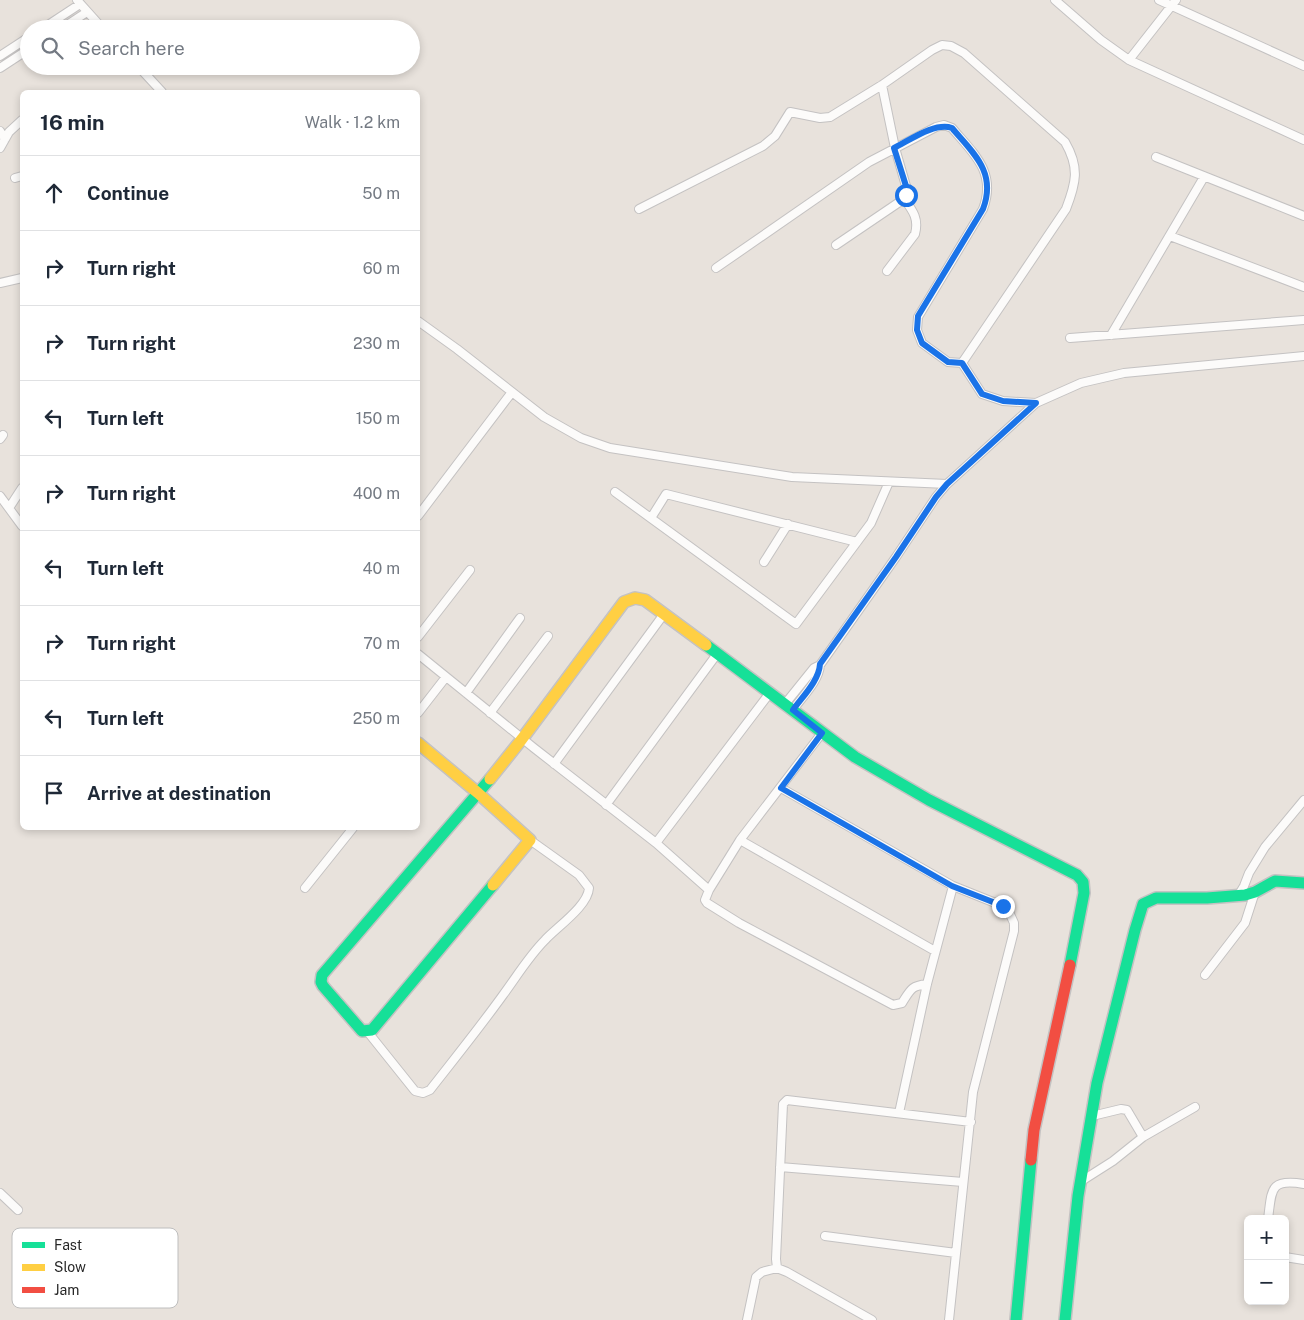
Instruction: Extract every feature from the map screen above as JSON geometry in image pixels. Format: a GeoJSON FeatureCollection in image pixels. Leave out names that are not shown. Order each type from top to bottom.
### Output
{"type":"FeatureCollection","features":[{"type":"Feature","properties":{"kind":"street"},"geometry":{"type":"LineString","coordinates":[[1055,0],[1101,40],[1129,60],[1304,140]]}},
{"type":"Feature","properties":{"kind":"street"},"geometry":{"type":"LineString","coordinates":[[1159,0],[1174,3],[1304,66]]}},
{"type":"Feature","properties":{"kind":"street"},"geometry":{"type":"LineString","coordinates":[[54,20],[78,2],[95,20]]}},
{"type":"Feature","properties":{"kind":"street"},"geometry":{"type":"LineString","coordinates":[[1129,60],[1174,3]]}},
{"type":"Feature","properties":{"kind":"street"},"geometry":{"type":"LineString","coordinates":[[75,20],[87,12]]}},
{"type":"Feature","properties":{"kind":"street"},"geometry":{"type":"LineString","coordinates":[[0,56],[20,43]]}},
{"type":"Feature","properties":{"kind":"street"},"geometry":{"type":"LineString","coordinates":[[639,209],[763,146],[775,136],[790,112],[820,118],[830,117],[882,86],[932,50],[942,45],[951,46],[964,52],[1065,142],[1072,153],[1076,170],[1075,186],[1066,209],[962,363]]}},
{"type":"Feature","properties":{"kind":"street"},"geometry":{"type":"LineString","coordinates":[[0,68],[20,55]]}},
{"type":"Feature","properties":{"kind":"street"},"geometry":{"type":"LineString","coordinates":[[146,75],[160,90]]}},
{"type":"Feature","properties":{"kind":"street"},"geometry":{"type":"LineString","coordinates":[[882,86],[894,148],[906,186],[905,200],[915,214],[917,228],[915,234],[887,272]]}},
{"type":"Feature","properties":{"kind":"street"},"geometry":{"type":"LineString","coordinates":[[0,148],[9,132],[20,122]]}},
{"type":"Feature","properties":{"kind":"street"},"geometry":{"type":"LineString","coordinates":[[716,268],[869,162],[936,127],[944,125],[952,128],[981,163],[988,187],[987,198],[983,209],[918,316],[917,330],[922,343],[948,362],[962,363]]}},
{"type":"Feature","properties":{"kind":"street"},"geometry":{"type":"LineString","coordinates":[[0,130],[5,139]]}},
{"type":"Feature","properties":{"kind":"street"},"geometry":{"type":"LineString","coordinates":[[1156,157],[1304,216]]}},
{"type":"Feature","properties":{"kind":"street"},"geometry":{"type":"LineString","coordinates":[[1111,335],[1204,176]]}},
{"type":"Feature","properties":{"kind":"street"},"geometry":{"type":"LineString","coordinates":[[836,245],[905,200]]}},
{"type":"Feature","properties":{"kind":"street"},"geometry":{"type":"LineString","coordinates":[[1170,236],[1304,287]]}},
{"type":"Feature","properties":{"kind":"street"},"geometry":{"type":"LineString","coordinates":[[0,283],[20,278]]}},
{"type":"Feature","properties":{"kind":"street"},"geometry":{"type":"LineString","coordinates":[[1070,338],[1304,320]]}},
{"type":"Feature","properties":{"kind":"street"},"geometry":{"type":"LineString","coordinates":[[420,323],[551,421],[581,438],[610,448],[792,477],[947,484]]}},
{"type":"Feature","properties":{"kind":"street"},"geometry":{"type":"LineString","coordinates":[[789,707],[814,680],[819,671],[820,664],[936,497],[947,484],[1036,403],[1081,383],[1124,373],[1304,356]]}},
{"type":"Feature","properties":{"kind":"street"},"geometry":{"type":"LineString","coordinates":[[962,363],[982,394],[1003,401],[1036,403]]}},
{"type":"Feature","properties":{"kind":"street"},"geometry":{"type":"LineString","coordinates":[[420,506],[512,392]]}},
{"type":"Feature","properties":{"kind":"street"},"geometry":{"type":"LineString","coordinates":[[615,492],[796,624],[871,523],[889,482]]}},
{"type":"Feature","properties":{"kind":"street"},"geometry":{"type":"LineString","coordinates":[[9,508],[20,491]]}},
{"type":"Feature","properties":{"kind":"street"},"geometry":{"type":"LineString","coordinates":[[651,518],[666,494],[857,542]]}},
{"type":"Feature","properties":{"kind":"street"},"geometry":{"type":"LineString","coordinates":[[0,496],[20,523]]}},
{"type":"Feature","properties":{"kind":"street"},"geometry":{"type":"LineString","coordinates":[[764,562],[788,524]]}},
{"type":"Feature","properties":{"kind":"street"},"geometry":{"type":"LineString","coordinates":[[420,634],[470,570]]}},
{"type":"Feature","properties":{"kind":"street"},"geometry":{"type":"LineString","coordinates":[[420,747],[478,793],[530,840],[579,875],[589,888],[589,894],[580,906],[544,941],[526,962],[503,996],[430,1090],[423,1093],[415,1091],[367,1032],[362,1030],[323,986],[321,982],[322,975],[478,793],[522,739],[624,602],[630,598],[638,597],[664,614],[855,757],[929,800],[1077,875],[1083,882],[1084,893],[1061,1010],[1034,1130],[1016,1320]]}},
{"type":"Feature","properties":{"kind":"street"},"geometry":{"type":"LineString","coordinates":[[554,764],[664,614]]}},
{"type":"Feature","properties":{"kind":"street"},"geometry":{"type":"LineString","coordinates":[[466,694],[520,618]]}},
{"type":"Feature","properties":{"kind":"street"},"geometry":{"type":"LineString","coordinates":[[490,713],[548,636]]}},
{"type":"Feature","properties":{"kind":"street"},"geometry":{"type":"LineString","coordinates":[[606,805],[717,654]]}},
{"type":"Feature","properties":{"kind":"street"},"geometry":{"type":"LineString","coordinates":[[420,656],[522,739],[656,843],[708,890]]}},
{"type":"Feature","properties":{"kind":"street"},"geometry":{"type":"LineString","coordinates":[[420,710],[446,677]]}},
{"type":"Feature","properties":{"kind":"street"},"geometry":{"type":"LineString","coordinates":[[656,843],[769,694]]}},
{"type":"Feature","properties":{"kind":"street"},"geometry":{"type":"LineString","coordinates":[[822,733],[740,840],[708,890],[705,900],[739,923],[893,1004],[902,1003],[915,985],[927,984]]}},
{"type":"Feature","properties":{"kind":"street"},"geometry":{"type":"LineString","coordinates":[[781,788],[952,886],[1003,906],[1009,912],[1014,923],[1014,932],[970,1110],[971,1122],[963,1182],[950,1320]]}},
{"type":"Feature","properties":{"kind":"street"},"geometry":{"type":"LineString","coordinates":[[1238,896],[1265,847],[1304,800]]}},
{"type":"Feature","properties":{"kind":"street"},"geometry":{"type":"LineString","coordinates":[[305,888],[349,830]]}},
{"type":"Feature","properties":{"kind":"street"},"geometry":{"type":"LineString","coordinates":[[367,1032],[372,1030],[530,840]]}},
{"type":"Feature","properties":{"kind":"street"},"geometry":{"type":"LineString","coordinates":[[740,840],[935,951]]}},
{"type":"Feature","properties":{"kind":"street"},"geometry":{"type":"LineString","coordinates":[[1065,1320],[1080,1182],[1097,1083],[1143,904],[1156,898],[1238,896],[1255,892],[1275,882],[1304,883]]}},
{"type":"Feature","properties":{"kind":"street"},"geometry":{"type":"LineString","coordinates":[[900,1113],[927,984],[952,886]]}},
{"type":"Feature","properties":{"kind":"street"},"geometry":{"type":"LineString","coordinates":[[1205,975],[1244,923],[1255,892]]}},
{"type":"Feature","properties":{"kind":"street"},"geometry":{"type":"LineString","coordinates":[[777,1268],[783,1104],[787,1100],[971,1122]]}},
{"type":"Feature","properties":{"kind":"street"},"geometry":{"type":"LineString","coordinates":[[1080,1182],[1113,1161],[1143,1137],[1195,1108]]}},
{"type":"Feature","properties":{"kind":"street"},"geometry":{"type":"LineString","coordinates":[[1092,1116],[1121,1109],[1126,1110],[1143,1137]]}},
{"type":"Feature","properties":{"kind":"street"},"geometry":{"type":"LineString","coordinates":[[780,1167],[963,1182]]}},
{"type":"Feature","properties":{"kind":"street"},"geometry":{"type":"LineString","coordinates":[[1268,1215],[1271,1191],[1277,1185],[1292,1182],[1304,1184]]}},
{"type":"Feature","properties":{"kind":"street"},"geometry":{"type":"LineString","coordinates":[[0,1193],[18,1210]]}},
{"type":"Feature","properties":{"kind":"street"},"geometry":{"type":"LineString","coordinates":[[825,1236],[956,1253]]}},
{"type":"Feature","properties":{"kind":"street"},"geometry":{"type":"LineString","coordinates":[[1289,1258],[1304,1260]]}},
{"type":"Feature","properties":{"kind":"street"},"geometry":{"type":"LineString","coordinates":[[747,1320],[756,1277],[762,1272],[777,1268],[872,1320]]}},
{"type":"Feature","properties":{"kind":"traffic: fast"},"geometry":{"type":"LineString","coordinates":[[706,645],[855,757],[929,800],[1077,875],[1083,882],[1084,893],[1070,965]]}},
{"type":"Feature","properties":{"kind":"traffic: fast"},"geometry":{"type":"LineString","coordinates":[[490,779],[322,975],[321,982],[323,986],[362,1031],[372,1030],[493,885]]}},
{"type":"Feature","properties":{"kind":"traffic: fast"},"geometry":{"type":"LineString","coordinates":[[1065,1320],[1078,1196],[1097,1083],[1143,904],[1156,898],[1207,898],[1245,895],[1255,892],[1275,881],[1304,883]]}},
{"type":"Feature","properties":{"kind":"traffic: fast"},"geometry":{"type":"LineString","coordinates":[[1016,1320],[1031,1160]]}},
{"type":"Feature","properties":{"kind":"traffic: slow"},"geometry":{"type":"LineString","coordinates":[[490,779],[624,602],[635,598],[645,600],[706,645]]}},
{"type":"Feature","properties":{"kind":"traffic: slow"},"geometry":{"type":"LineString","coordinates":[[420,745],[530,840],[493,885]]}},
{"type":"Feature","properties":{"kind":"traffic: jam"},"geometry":{"type":"LineString","coordinates":[[1031,1160],[1034,1130],[1070,965]]}},
{"type":"Feature","properties":{"kind":"route"},"geometry":{"type":"LineString","coordinates":[[906,195],[906,186],[894,148],[936,127],[944,125],[952,128],[981,163],[988,187],[987,198],[983,209],[918,316],[917,330],[922,343],[948,362],[962,363],[982,394],[1003,401],[1036,403],[947,484],[936,497],[820,664],[819,671],[814,680],[793,710],[822,733],[781,788],[952,886],[1003,906]]}}]}
